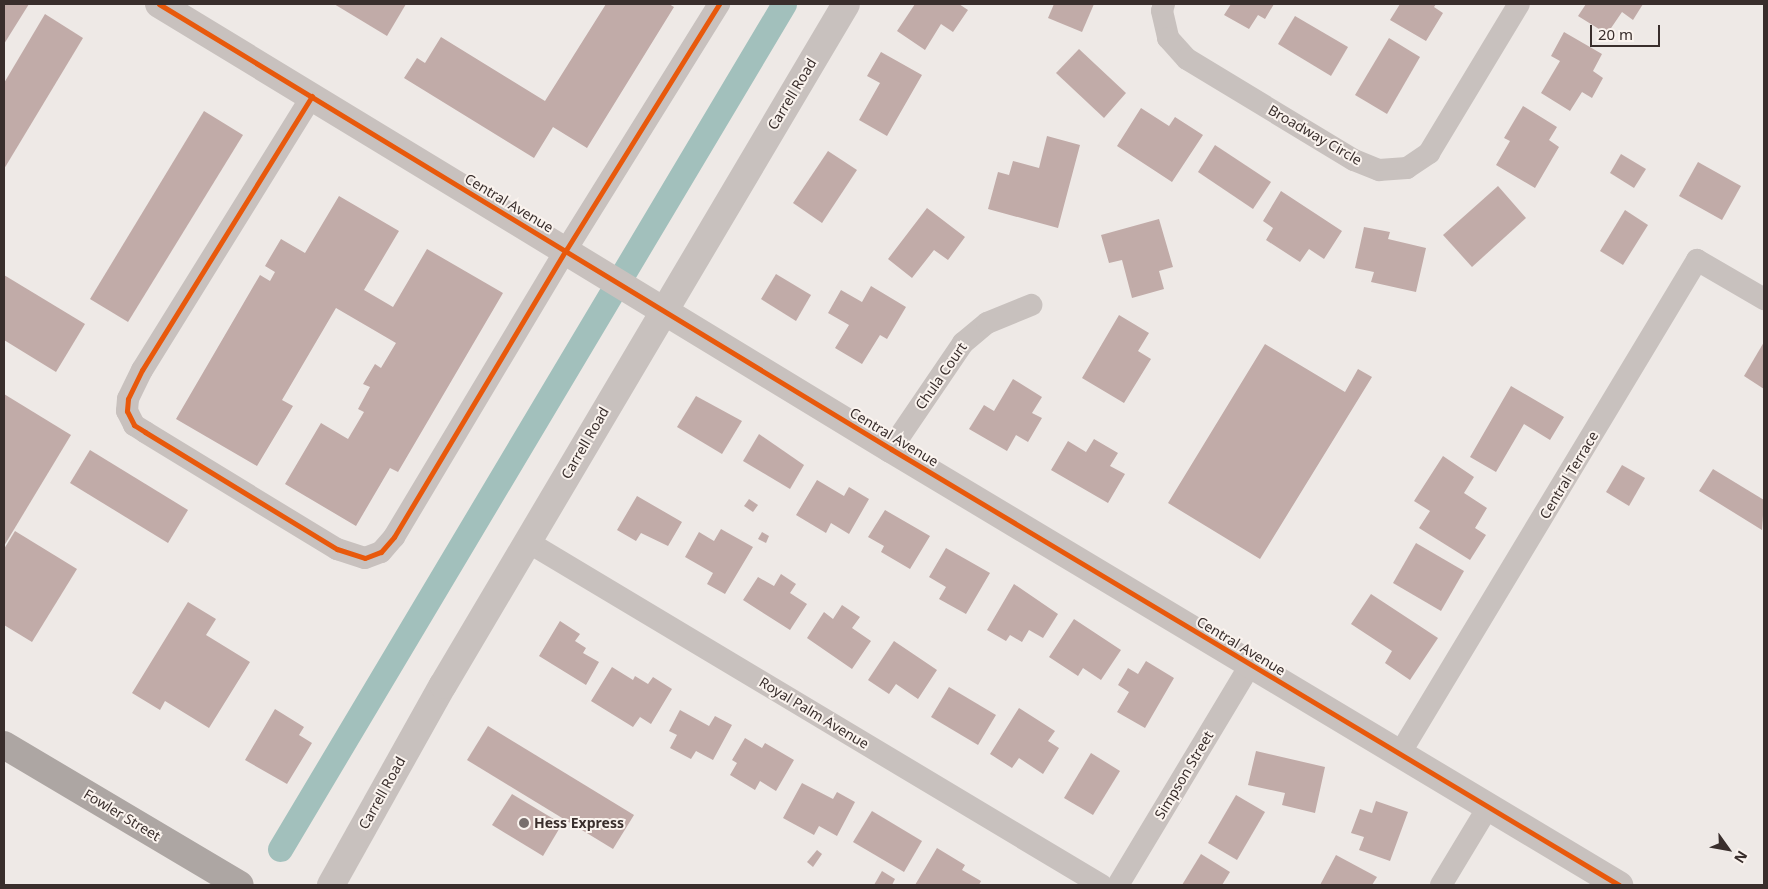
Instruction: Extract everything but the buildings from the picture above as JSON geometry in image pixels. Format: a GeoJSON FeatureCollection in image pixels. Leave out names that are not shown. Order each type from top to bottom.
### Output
{"type":"FeatureCollection","features":[{"type":"Feature","properties":{"kind":"main road","name":"Fowler Street"},"geometry":{"type":"LineString","coordinates":[[4,745],[240,885]]}},
{"type":"Feature","properties":{"kind":"street","name":"Central Avenue"},"geometry":{"type":"LineString","coordinates":[[159,4],[566,250],[891,450],[1619,885]]}},
{"type":"Feature","properties":{"kind":"street"},"geometry":{"type":"LineString","coordinates":[[312,96],[142,370],[128,399],[127,411],[134,425],[145,432],[337,550],[366,558],[381,552],[394,538],[566,250],[719,4]]}},
{"type":"Feature","properties":{"kind":"street","name":"Carrell Road"},"geometry":{"type":"LineString","coordinates":[[331,885],[442,685],[528,542],[653,304],[846,4]]}},
{"type":"Feature","properties":{"kind":"street","name":"Broadway Circle"},"geometry":{"type":"LineString","coordinates":[[1164,4],[1162,10],[1168,38],[1186,59],[1354,160],[1379,170],[1407,168],[1429,153],[1519,4]]}},
{"type":"Feature","properties":{"kind":"street","name":"Central Terrace"},"geometry":{"type":"LineString","coordinates":[[1399,755],[1697,260],[1764,299]]}},
{"type":"Feature","properties":{"kind":"street","name":"Chula Court"},"geometry":{"type":"LineString","coordinates":[[891,450],[963,343],[987,323],[1030,305]]}},
{"type":"Feature","properties":{"kind":"street","name":"Royal Palm Avenue"},"geometry":{"type":"LineString","coordinates":[[528,542],[1101,885]]}},
{"type":"Feature","properties":{"kind":"street","name":"Simpson Street"},"geometry":{"type":"LineString","coordinates":[[1118,885],[1250,665]]}},
{"type":"Feature","properties":{"kind":"street"},"geometry":{"type":"LineString","coordinates":[[1441,885],[1488,807]]}},
{"type":"Feature","properties":{"kind":"waterway"},"geometry":{"type":"LineString","coordinates":[[280,849],[784,4]]}},
{"type":"Feature","properties":{"kind":"cycle path"},"geometry":{"type":"LineString","coordinates":[[159,4],[891,449],[1619,885]]}},
{"type":"Feature","properties":{"kind":"cycle path"},"geometry":{"type":"LineString","coordinates":[[312,96],[142,370],[128,399],[127,411],[134,425],[145,432],[337,549],[365,558],[381,552],[394,537],[566,250],[719,4]]}},
{"type":"Feature","properties":{"kind":"place","name":"Hess Express"},"geometry":{"type":"Point","coordinates":[524,823]}}]}
